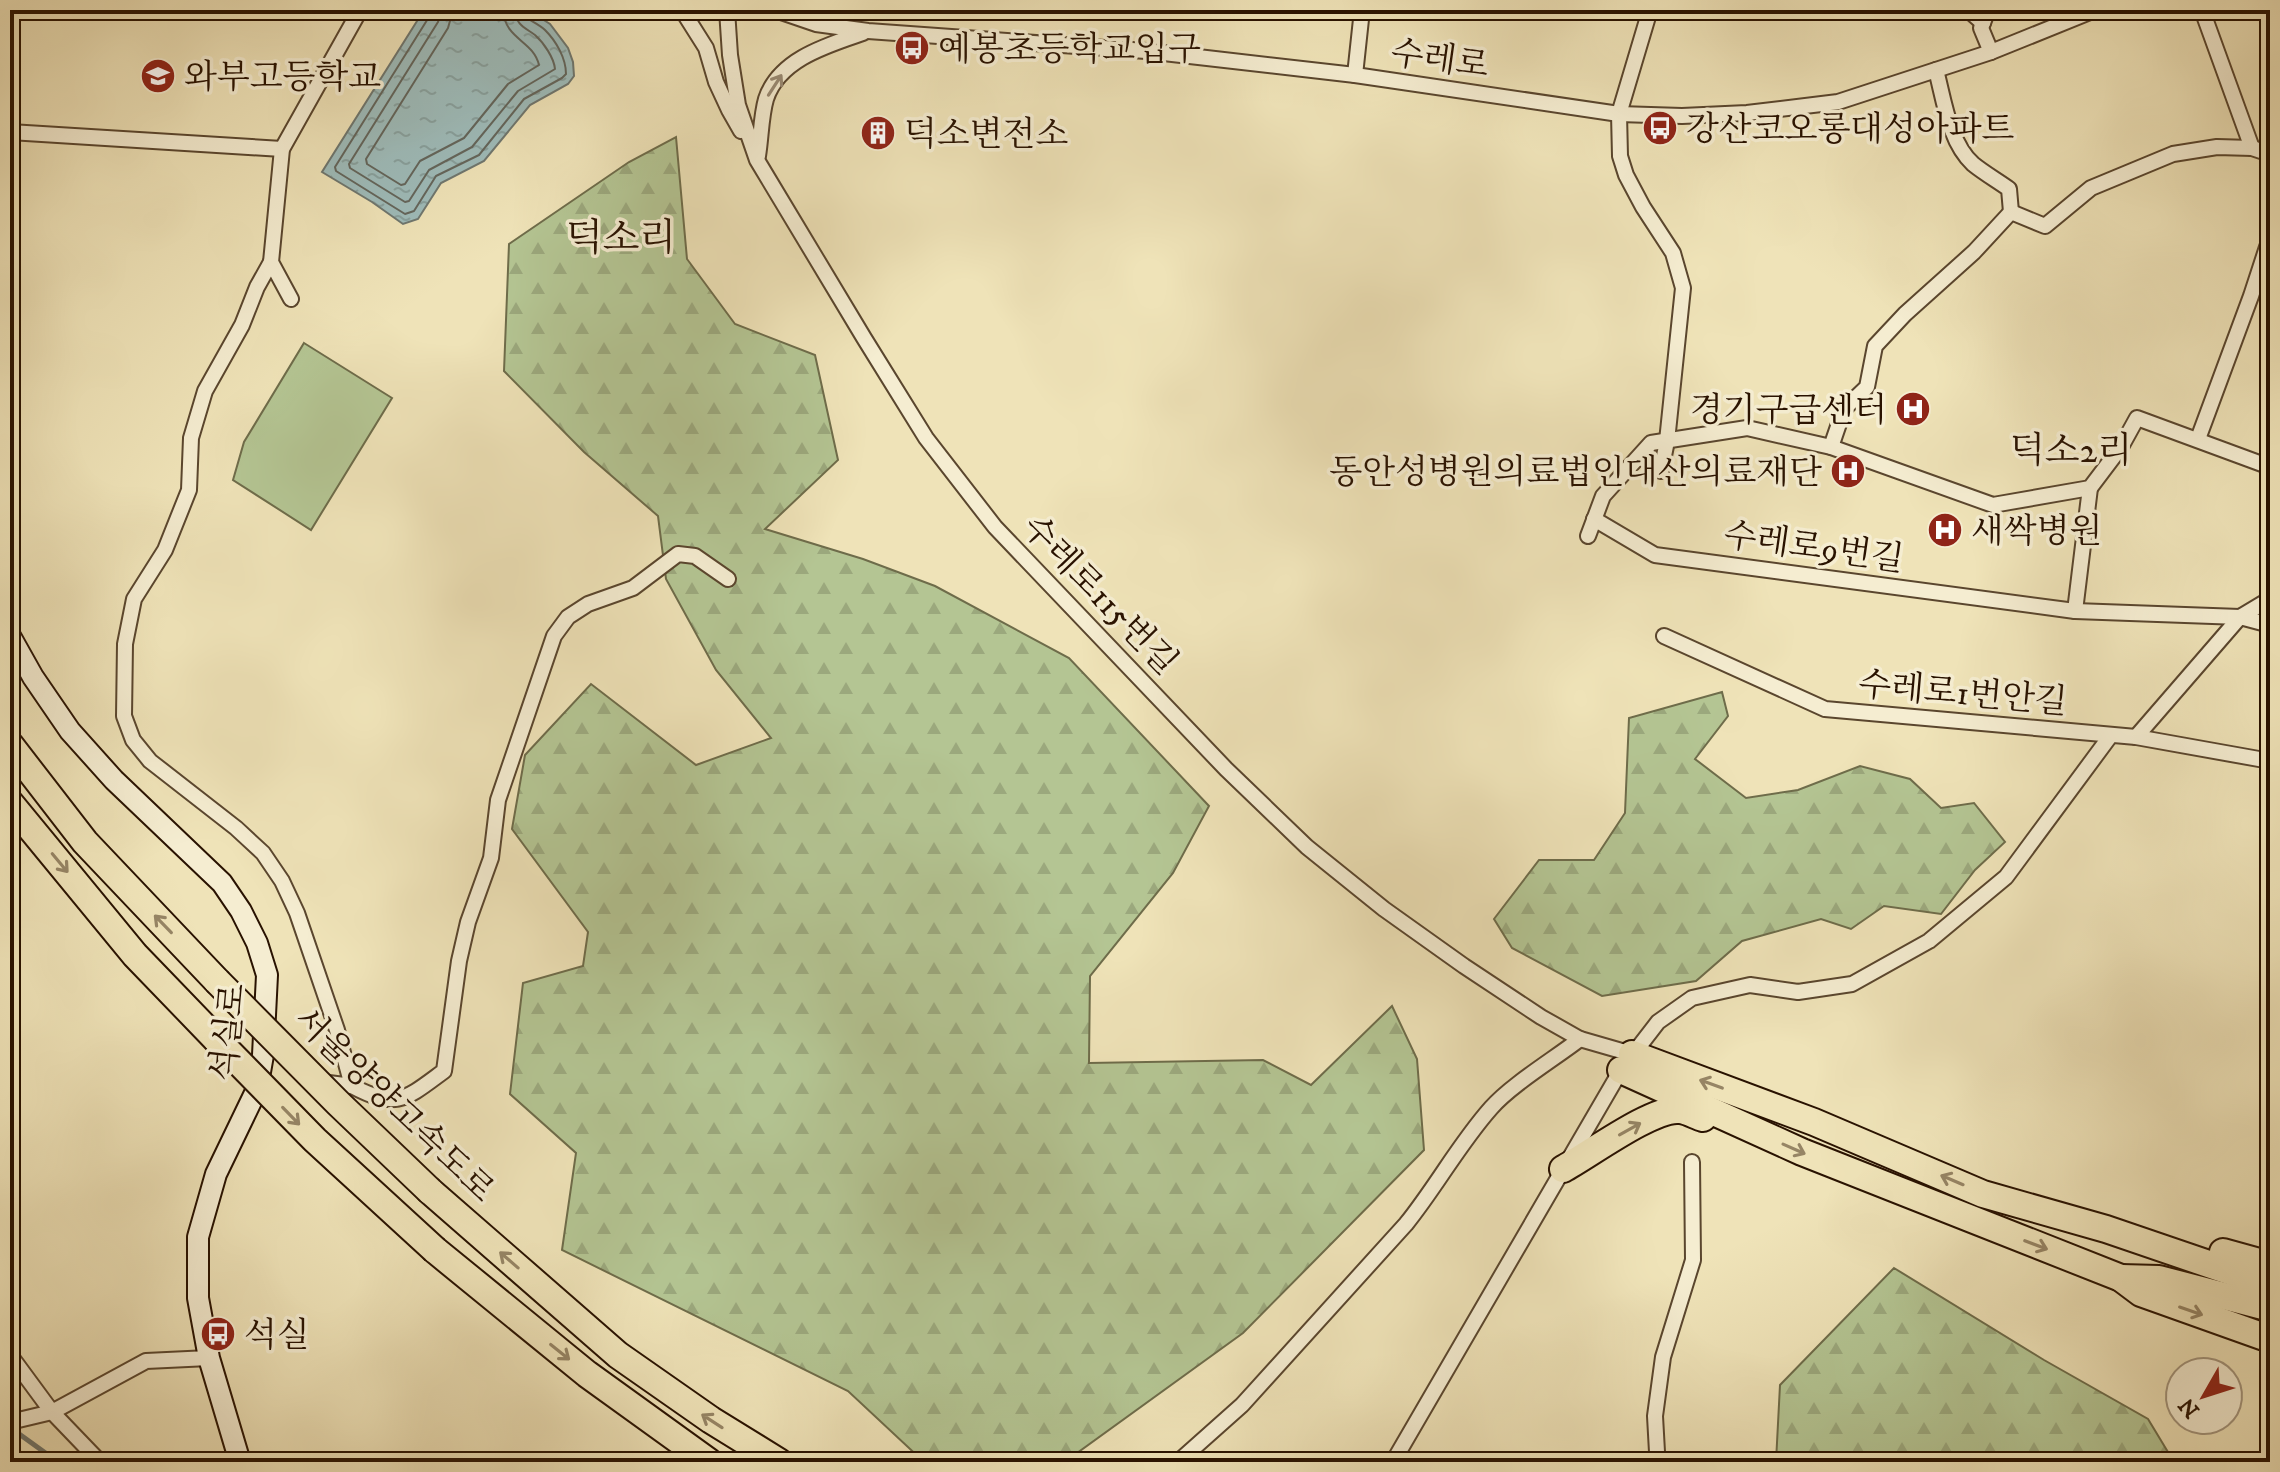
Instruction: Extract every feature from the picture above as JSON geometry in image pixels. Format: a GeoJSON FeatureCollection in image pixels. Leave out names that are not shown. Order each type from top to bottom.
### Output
{"type":"FeatureCollection","features":[{"type":"Feature","properties":{"kind":"highway","name":"서울양양고속도로"},"geometry":{"type":"LineString","coordinates":[[10,745],[85,842],[217,981],[430,1191],[618,1355],[711,1420],[779,1462]]}},
{"type":"Feature","properties":{"kind":"highway"},"geometry":{"type":"LineString","coordinates":[[10,803],[135,955],[315,1140],[435,1250],[587,1374],[709,1462]]}},
{"type":"Feature","properties":{"kind":"highway"},"geometry":{"type":"LineString","coordinates":[[1627,1062],[1753,1130],[1802,1152],[2121,1278],[2141,1293],[2270,1339]]}},
{"type":"Feature","properties":{"kind":"highway"},"geometry":{"type":"LineString","coordinates":[[1627,1062],[1814,1122],[1983,1194],[2106,1229],[2270,1285]]}},
{"type":"Feature","properties":{"kind":"highway"},"geometry":{"type":"LineString","coordinates":[[1563,1169],[1628,1129],[1679,1110],[1735,1130],[1753,1130]]}},
{"type":"Feature","properties":{"kind":"highway"},"geometry":{"type":"LineString","coordinates":[[2106,1229],[2270,1265]]}},
{"type":"Feature","properties":{"kind":"highway"},"geometry":{"type":"LineString","coordinates":[[2121,1278],[2159,1279],[2270,1308]]}},
{"type":"Feature","properties":{"kind":"main road","name":"석실로"},"geometry":{"type":"LineString","coordinates":[[10,636],[33,677],[70,731],[114,780],[222,883],[257,943],[267,975],[263,1055],[257,1089],[216,1174],[198,1237],[198,1298],[209,1358],[240,1462]]}},
{"type":"Feature","properties":{"kind":"street"},"geometry":{"type":"LineString","coordinates":[[352,1086],[337,1030],[297,913],[282,881],[263,853],[236,828],[150,761],[133,740],[124,716],[125,644],[134,599],[165,550],[189,490],[191,438],[205,391],[242,325],[271,262],[282,149],[360,10]]}},
{"type":"Feature","properties":{"kind":"street"},"geometry":{"type":"LineString","coordinates":[[682,10],[706,48],[716,82],[729,110],[757,157]]}},
{"type":"Feature","properties":{"kind":"street","name":"수레로115번길"},"geometry":{"type":"LineString","coordinates":[[727,10],[738,105],[757,157],[926,438],[995,527],[1226,769],[1307,847],[1384,909],[1464,966],[1580,1039],[1627,1062]]}},
{"type":"Feature","properties":{"kind":"street","name":"수레로"},"geometry":{"type":"LineString","coordinates":[[775,10],[816,24],[868,31],[1146,51],[1355,75],[1619,114],[1682,116],[1747,113],[1838,102],[1991,52],[2095,10]]}},
{"type":"Feature","properties":{"kind":"street"},"geometry":{"type":"LineString","coordinates":[[1355,75],[1362,10]]}},
{"type":"Feature","properties":{"kind":"street"},"geometry":{"type":"LineString","coordinates":[[1650,10],[1619,114],[1620,156],[1643,207],[1673,253],[1683,288],[1661,471]]}},
{"type":"Feature","properties":{"kind":"street"},"geometry":{"type":"LineString","coordinates":[[1968,10],[1985,17],[1981,28],[1991,52]]}},
{"type":"Feature","properties":{"kind":"street"},"geometry":{"type":"LineString","coordinates":[[2202,10],[2252,148]]}},
{"type":"Feature","properties":{"kind":"street"},"geometry":{"type":"LineString","coordinates":[[757,157],[766,99],[777,79],[821,47],[868,31]]}},
{"type":"Feature","properties":{"kind":"street"},"geometry":{"type":"LineString","coordinates":[[1831,447],[1844,409],[1867,387],[1875,346],[1905,314],[1974,252],[2011,212],[2009,189],[1971,162],[1951,128],[1936,70]]}},
{"type":"Feature","properties":{"kind":"street"},"geometry":{"type":"LineString","coordinates":[[10,132],[282,149]]}},
{"type":"Feature","properties":{"kind":"street"},"geometry":{"type":"LineString","coordinates":[[2011,212],[2045,226],[2091,188],[2173,154],[2217,147],[2252,148],[2270,154]]}},
{"type":"Feature","properties":{"kind":"street"},"geometry":{"type":"LineString","coordinates":[[2198,439],[2267,247],[2270,246]]}},
{"type":"Feature","properties":{"kind":"street"},"geometry":{"type":"LineString","coordinates":[[271,262],[291,299]]}},
{"type":"Feature","properties":{"kind":"street"},"geometry":{"type":"LineString","coordinates":[[2075,611],[2090,488],[2121,447],[2137,418],[2270,467]]}},
{"type":"Feature","properties":{"kind":"street"},"geometry":{"type":"LineString","coordinates":[[1588,536],[1603,496],[1651,443],[1747,428],[1831,447],[1993,505],[2090,488]]}},
{"type":"Feature","properties":{"kind":"street","name":"수레로9번길"},"geometry":{"type":"LineString","coordinates":[[1594,519],[1655,555],[2075,611],[2240,617],[2270,625]]}},
{"type":"Feature","properties":{"kind":"street"},"geometry":{"type":"LineString","coordinates":[[263,1055],[277,1055],[312,1081],[352,1086],[373,1097],[395,1100],[410,1095],[444,1071],[459,961],[468,922],[491,858],[498,800],[554,636],[568,617],[578,610],[633,588],[678,554],[695,556],[728,579]]}},
{"type":"Feature","properties":{"kind":"street"},"geometry":{"type":"LineString","coordinates":[[2136,737],[2240,617],[2270,599]]}},
{"type":"Feature","properties":{"kind":"street","name":"수레로1번안길"},"geometry":{"type":"LineString","coordinates":[[1664,636],[1825,709],[2136,737],[2270,761]]}},
{"type":"Feature","properties":{"kind":"street"},"geometry":{"type":"LineString","coordinates":[[1393,1462],[1627,1062],[1658,1022],[1692,998],[1750,985],[1798,992],[1852,984],[1929,941],[2006,877],[2111,735]]}},
{"type":"Feature","properties":{"kind":"street"},"geometry":{"type":"LineString","coordinates":[[1178,1462],[1242,1405],[1406,1224],[1493,1106],[1580,1039]]}},
{"type":"Feature","properties":{"kind":"street"},"geometry":{"type":"LineString","coordinates":[[1657,1452],[1655,1416],[1663,1357],[1693,1260],[1692,1162]]}},
{"type":"Feature","properties":{"kind":"street"},"geometry":{"type":"LineString","coordinates":[[10,1355],[52,1412],[100,1462]]}},
{"type":"Feature","properties":{"kind":"street"},"geometry":{"type":"LineString","coordinates":[[10,1422],[52,1412],[146,1361],[209,1358]]}},
{"type":"Feature","properties":{"kind":"green space"},"geometry":{"type":"Polygon","coordinates":[[[676,137],[687,259],[735,324],[815,355],[838,460],[765,529],[863,559],[935,586],[1069,658],[1209,806],[1173,873],[1090,976],[1089,1063],[1263,1060],[1311,1085],[1392,1006],[1417,1059],[1424,1150],[1243,1333],[1077,1453],[1041,1462],[924,1462],[848,1391],[562,1250],[576,1153],[510,1094],[523,983],[583,966],[588,932],[512,829],[525,755],[591,684],[696,765],[771,738],[716,670],[666,579],[658,516],[584,452],[504,371],[509,244],[629,162],[676,137]]]}},
{"type":"Feature","properties":{"kind":"green space"},"geometry":{"type":"Polygon","coordinates":[[[304,343],[392,398],[311,530],[233,480],[244,442],[304,343]]]}},
{"type":"Feature","properties":{"kind":"green space"},"geometry":{"type":"Polygon","coordinates":[[[1722,692],[1728,716],[1695,759],[1746,798],[1798,790],[1860,766],[1910,779],[1941,808],[1974,803],[2005,842],[1975,870],[1941,914],[1884,906],[1851,929],[1821,919],[1742,941],[1696,981],[1602,996],[1512,948],[1494,919],[1539,860],[1594,860],[1625,813],[1629,718],[1722,692]]]}},
{"type":"Feature","properties":{"kind":"green space"},"geometry":{"type":"Polygon","coordinates":[[[1894,1268],[2044,1360],[2148,1419],[2174,1462],[1776,1462],[1780,1385],[1894,1268]]]}},
{"type":"Feature","properties":{"kind":"water"},"geometry":{"type":"Polygon","coordinates":[[[424,10],[528,10],[550,24],[568,48],[574,76],[568,84],[530,105],[484,161],[441,183],[418,219],[403,224],[322,172],[424,10]]]}},
{"type":"Feature","properties":{"kind":"waterway"},"geometry":{"type":"LineString","coordinates":[[15,1431],[58,1462]]}},
{"type":"Feature","properties":{"kind":"place","name":"예봉초등학교입구"},"geometry":{"type":"Point","coordinates":[912,48]}},
{"type":"Feature","properties":{"kind":"place","name":"와부고등학교"},"geometry":{"type":"Point","coordinates":[158,76]}},
{"type":"Feature","properties":{"kind":"place","name":"강산코오롱대성아파트"},"geometry":{"type":"Point","coordinates":[1660,128]}},
{"type":"Feature","properties":{"kind":"place","name":"덕소변전소"},"geometry":{"type":"Point","coordinates":[878,133]}},
{"type":"Feature","properties":{"kind":"place","name":"경기구급센터"},"geometry":{"type":"Point","coordinates":[1913,409]}},
{"type":"Feature","properties":{"kind":"place","name":"동안성병원의료법인대산의료재단"},"geometry":{"type":"Point","coordinates":[1848,471]}},
{"type":"Feature","properties":{"kind":"place","name":"새싹병원"},"geometry":{"type":"Point","coordinates":[1945,530]}},
{"type":"Feature","properties":{"kind":"place","name":"석실"},"geometry":{"type":"Point","coordinates":[218,1334]}},
{"type":"Feature","properties":{"kind":"district","name":"덕소리"},"geometry":{"type":"Point","coordinates":[621,237]}},
{"type":"Feature","properties":{"kind":"district","name":"덕소2리"},"geometry":{"type":"Point","coordinates":[2071,449]}}]}
